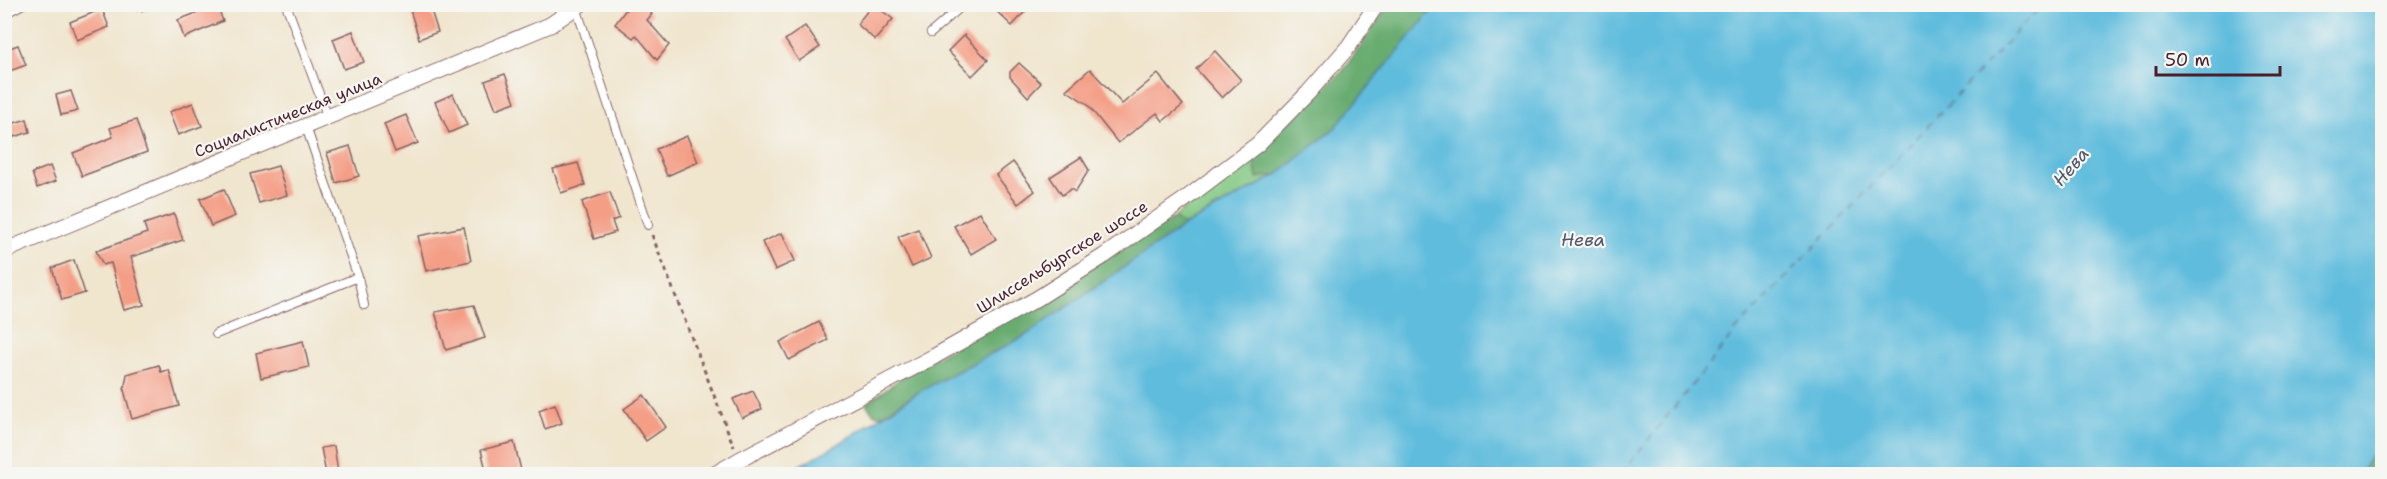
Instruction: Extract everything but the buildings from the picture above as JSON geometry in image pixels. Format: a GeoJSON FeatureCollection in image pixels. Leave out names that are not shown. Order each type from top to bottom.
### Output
{"type":"FeatureCollection","features":[{"type":"Feature","properties":{"kind":"street","name":"Шлиссельбургское шоссе"},"geometry":{"type":"LineString","coordinates":[[715,474],[1038,298],[1185,200],[1258,144],[1300,102],[1349,46],[1377,4]]}},
{"type":"Feature","properties":{"kind":"street","name":"Социалистическая улица"},"geometry":{"type":"LineString","coordinates":[[4,252],[550,25],[577,6]]}},
{"type":"Feature","properties":{"kind":"lane"},"geometry":{"type":"LineString","coordinates":[[4,14],[23,4]]}},
{"type":"Feature","properties":{"kind":"lane"},"geometry":{"type":"LineString","coordinates":[[138,4],[139,7],[147,4]]}},
{"type":"Feature","properties":{"kind":"lane"},"geometry":{"type":"LineString","coordinates":[[286,4],[328,118]]}},
{"type":"Feature","properties":{"kind":"lane"},"geometry":{"type":"LineString","coordinates":[[931,33],[964,4]]}},
{"type":"Feature","properties":{"kind":"lane"},"geometry":{"type":"LineString","coordinates":[[577,6],[648,225]]}},
{"type":"Feature","properties":{"kind":"lane"},"geometry":{"type":"LineString","coordinates":[[306,127],[358,277],[364,305]]}},
{"type":"Feature","properties":{"kind":"lane"},"geometry":{"type":"LineString","coordinates":[[216,334],[358,277]]}},
{"type":"Feature","properties":{"kind":"path"},"geometry":{"type":"LineString","coordinates":[[648,225],[739,460]]}},
{"type":"Feature","properties":{"kind":"green space"},"geometry":{"type":"Polygon","coordinates":[[[1389,5],[1437,5],[1335,128],[1277,175],[1257,178],[1253,152],[1342,72],[1389,5]]]}},
{"type":"Feature","properties":{"kind":"green space"},"geometry":{"type":"Polygon","coordinates":[[[1253,152],[1257,177],[1277,175],[1184,226],[1174,218],[1236,164],[1253,152]]]}},
{"type":"Feature","properties":{"kind":"green space"},"geometry":{"type":"Polygon","coordinates":[[[1174,218],[1184,226],[1023,337],[922,390],[880,416],[873,413],[866,404],[905,375],[1174,218]]]}},
{"type":"Feature","properties":{"kind":"green space"},"geometry":{"type":"Polygon","coordinates":[[[2382,435],[2382,474],[2361,474],[2382,435]]]}},
{"type":"Feature","properties":{"kind":"water","name":"Нева"},"geometry":{"type":"Polygon","coordinates":[[[1437,4],[2382,5],[2382,435],[2361,474],[784,474],[837,445],[922,390],[1023,337],[1184,226],[1277,175],[1335,128],[1437,4]]]}},
{"type":"Feature","properties":{"kind":"ferry route"},"geometry":{"type":"LineString","coordinates":[[1621,474],[1737,329],[2043,4]]}}]}
